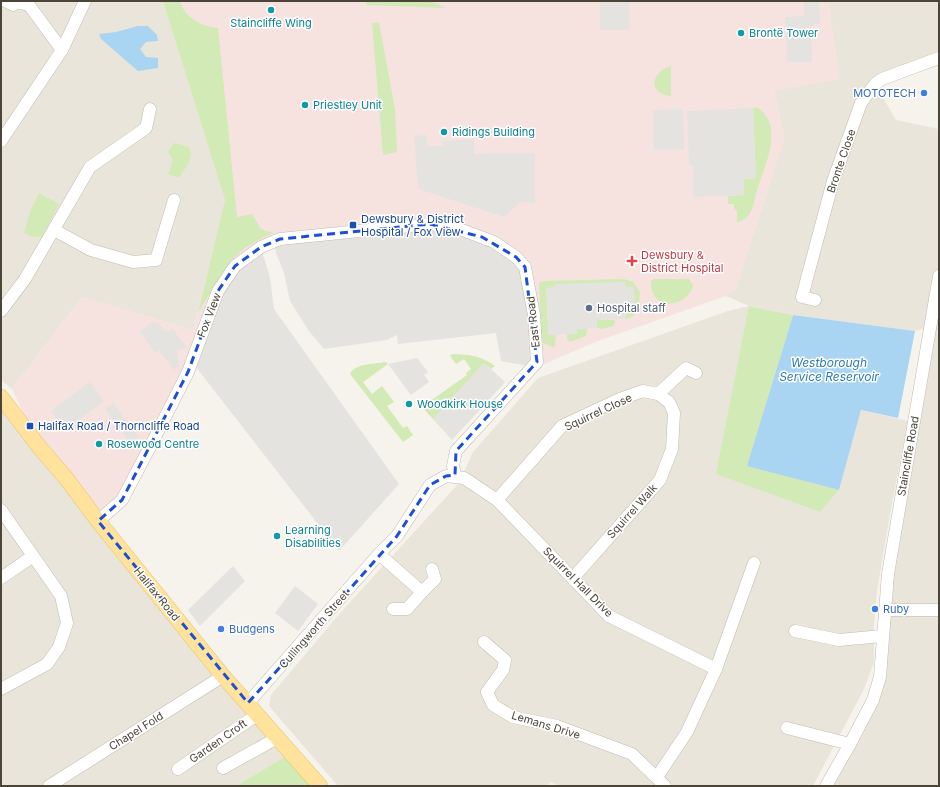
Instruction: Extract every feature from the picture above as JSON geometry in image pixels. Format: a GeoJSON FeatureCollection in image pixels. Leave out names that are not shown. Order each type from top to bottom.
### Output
{"type":"FeatureCollection","features":[{"type":"Feature","properties":{"kind":"main road","name":"Halifax Road"},"geometry":{"type":"LineString","coordinates":[[4,405],[66,478],[98,521],[223,676],[320,786]]}},
{"type":"Feature","properties":{"kind":"street"},"geometry":{"type":"LineString","coordinates":[[5,1],[13,5],[15,2],[29,5],[62,50]]}},
{"type":"Feature","properties":{"kind":"street"},"geometry":{"type":"LineString","coordinates":[[1,141],[62,50],[85,1]]}},
{"type":"Feature","properties":{"kind":"street","name":"Bronte Close"},"geometry":{"type":"LineString","coordinates":[[815,300],[802,297],[833,181],[861,103],[875,84],[882,79],[939,58]]}},
{"type":"Feature","properties":{"kind":"street"},"geometry":{"type":"LineString","coordinates":[[1,311],[25,279],[90,167],[146,128],[150,109]]}},
{"type":"Feature","properties":{"kind":"street"},"geometry":{"type":"LineString","coordinates":[[54,230],[91,250],[133,262],[156,260],[174,200]]}},
{"type":"Feature","properties":{"kind":"street","name":"East Road"},"geometry":{"type":"LineString","coordinates":[[407,225],[430,224],[457,228],[494,242],[516,257],[525,267],[528,278],[534,315],[537,362],[456,451],[453,466],[455,475]]}},
{"type":"Feature","properties":{"kind":"street","name":"Fox View"},"geometry":{"type":"LineString","coordinates":[[98,521],[122,500],[188,372],[215,297],[236,266],[261,247],[280,239],[407,225]]}},
{"type":"Feature","properties":{"kind":"street","name":"Staincliffe Road"},"geometry":{"type":"LineString","coordinates":[[826,786],[873,700],[880,677],[888,574],[939,276]]}},
{"type":"Feature","properties":{"kind":"street"},"geometry":{"type":"LineString","coordinates":[[658,394],[686,368],[696,373]]}},
{"type":"Feature","properties":{"kind":"street","name":"Squirrel Close"},"geometry":{"type":"LineString","coordinates":[[497,500],[562,426],[620,399],[643,391],[658,394]]}},
{"type":"Feature","properties":{"kind":"street","name":"Squirrel Walk"},"geometry":{"type":"LineString","coordinates":[[573,578],[660,480],[672,449],[674,413],[669,402],[658,394]]}},
{"type":"Feature","properties":{"kind":"street","name":"Squirrel Hall Drive"},"geometry":{"type":"LineString","coordinates":[[455,475],[464,478],[497,500],[609,616],[716,669]]}},
{"type":"Feature","properties":{"kind":"street","name":"Cullingworth Street"},"geometry":{"type":"LineString","coordinates":[[253,709],[379,554],[397,536],[430,485],[446,476],[455,475]]}},
{"type":"Feature","properties":{"kind":"street"},"geometry":{"type":"LineString","coordinates":[[1,510],[61,596],[67,623],[59,647],[47,664],[1,689]]}},
{"type":"Feature","properties":{"kind":"street"},"geometry":{"type":"LineString","coordinates":[[379,554],[422,592]]}},
{"type":"Feature","properties":{"kind":"street"},"geometry":{"type":"LineString","coordinates":[[1,578],[33,556]]}},
{"type":"Feature","properties":{"kind":"street"},"geometry":{"type":"LineString","coordinates":[[661,781],[687,732],[716,669],[754,563]]}},
{"type":"Feature","properties":{"kind":"street"},"geometry":{"type":"LineString","coordinates":[[393,609],[407,609],[435,579],[432,568]]}},
{"type":"Feature","properties":{"kind":"street"},"geometry":{"type":"LineString","coordinates":[[886,610],[939,610]]}},
{"type":"Feature","properties":{"kind":"street"},"geometry":{"type":"LineString","coordinates":[[795,631],[839,640],[882,636]]}},
{"type":"Feature","properties":{"kind":"street","name":"Lemans Drive"},"geometry":{"type":"LineString","coordinates":[[484,642],[505,660],[503,670],[487,692],[493,705],[513,717],[557,726],[632,754],[661,781]]}},
{"type":"Feature","properties":{"kind":"street","name":"Chapel Fold"},"geometry":{"type":"LineString","coordinates":[[49,786],[223,676]]}},
{"type":"Feature","properties":{"kind":"street","name":"Garden Croft"},"geometry":{"type":"LineString","coordinates":[[178,769],[253,709]]}},
{"type":"Feature","properties":{"kind":"street"},"geometry":{"type":"LineString","coordinates":[[787,728],[850,744]]}},
{"type":"Feature","properties":{"kind":"street"},"geometry":{"type":"LineString","coordinates":[[223,768],[277,738]]}},
{"type":"Feature","properties":{"kind":"highlighted area"},"geometry":{"type":"Polygon","coordinates":[[[430,224],[482,237],[516,257],[525,267],[537,362],[456,451],[455,475],[446,476],[430,485],[397,536],[248,703],[98,521],[122,500],[151,445],[188,372],[218,291],[235,266],[261,247],[280,239],[430,224]]]}},
{"type":"Feature","properties":{"kind":"shaded area"},"geometry":{"type":"Polygon","coordinates":[[[1,1],[163,1],[226,200],[193,330],[82,297],[12,389],[1,380],[1,1]]]}},
{"type":"Feature","properties":{"kind":"shaded area","name":"Dewsbury & District Hospital"},"geometry":{"type":"Polygon","coordinates":[[[163,1],[828,1],[839,79],[781,90],[774,89],[784,138],[736,288],[726,296],[595,342],[540,366],[494,242],[261,247],[192,362],[122,500],[98,521],[40,448],[12,389],[82,297],[193,330],[225,200],[163,1]]]}},
{"type":"Feature","properties":{"kind":"shaded area"},"geometry":{"type":"Polygon","coordinates":[[[600,1],[630,1],[629,30],[600,30],[600,1]]]}},
{"type":"Feature","properties":{"kind":"shaded area"},"geometry":{"type":"Polygon","coordinates":[[[804,1],[819,1],[820,24],[811,25],[812,62],[787,62],[785,17],[804,16],[804,1]]]}},
{"type":"Feature","properties":{"kind":"shaded area"},"geometry":{"type":"Polygon","coordinates":[[[828,1],[939,1],[939,58],[875,84],[896,120],[939,129],[939,786],[831,786],[873,700],[930,327],[915,331],[793,315],[750,306],[820,512],[839,490],[861,410],[908,421],[877,591],[874,625],[874,662],[864,689],[813,786],[560,786],[550,782],[548,786],[338,786],[269,706],[271,695],[341,612],[459,483],[473,452],[538,378],[728,311],[749,306],[726,296],[736,288],[784,138],[774,89],[839,79],[828,1]]]}},
{"type":"Feature","properties":{"kind":"shaded area"},"geometry":{"type":"Polygon","coordinates":[[[753,108],[756,178],[744,179],[744,195],[693,197],[693,166],[689,165],[687,111],[753,108]]]}},
{"type":"Feature","properties":{"kind":"shaded area"},"geometry":{"type":"Polygon","coordinates":[[[683,109],[684,149],[654,150],[653,110],[683,109]]]}},
{"type":"Feature","properties":{"kind":"shaded area"},"geometry":{"type":"Polygon","coordinates":[[[427,135],[427,146],[443,146],[442,141],[474,139],[474,154],[535,153],[535,203],[521,202],[504,217],[418,189],[414,136],[427,135]]]}},
{"type":"Feature","properties":{"kind":"shaded area"},"geometry":{"type":"Polygon","coordinates":[[[407,225],[482,237],[525,267],[534,367],[501,361],[496,333],[398,344],[397,335],[387,340],[324,349],[309,331],[290,301],[284,273],[276,253],[275,246],[280,239],[407,225]]]}},
{"type":"Feature","properties":{"kind":"shaded area"},"geometry":{"type":"Polygon","coordinates":[[[261,247],[270,278],[274,309],[399,484],[339,551],[192,362],[218,291],[261,247]]]}},
{"type":"Feature","properties":{"kind":"shaded area","name":"Hospital staff"},"geometry":{"type":"Polygon","coordinates":[[[625,282],[626,287],[634,287],[635,308],[626,309],[626,319],[597,320],[597,328],[577,329],[577,334],[548,335],[546,288],[555,287],[555,284],[625,282]]]}},
{"type":"Feature","properties":{"kind":"shaded area"},"geometry":{"type":"Polygon","coordinates":[[[151,322],[158,323],[167,332],[173,329],[187,348],[177,350],[179,366],[174,370],[159,351],[155,353],[140,332],[151,322]]]}},
{"type":"Feature","properties":{"kind":"shaded area"},"geometry":{"type":"Polygon","coordinates":[[[417,358],[428,372],[424,375],[429,382],[411,395],[388,364],[417,358]]]}},
{"type":"Feature","properties":{"kind":"shaded area"},"geometry":{"type":"Polygon","coordinates":[[[484,363],[505,382],[452,440],[433,419],[484,363]]]}},
{"type":"Feature","properties":{"kind":"shaded area"},"geometry":{"type":"Polygon","coordinates":[[[90,382],[104,401],[65,430],[51,411],[90,382]]]}},
{"type":"Feature","properties":{"kind":"shaded area"},"geometry":{"type":"Polygon","coordinates":[[[1,397],[291,753],[236,786],[1,786],[1,397]]]}},
{"type":"Feature","properties":{"kind":"shaded area"},"geometry":{"type":"Polygon","coordinates":[[[113,403],[139,437],[131,444],[105,409],[113,403]]]}},
{"type":"Feature","properties":{"kind":"shaded area"},"geometry":{"type":"Polygon","coordinates":[[[233,566],[245,581],[200,626],[188,610],[233,566]]]}},
{"type":"Feature","properties":{"kind":"shaded area"},"geometry":{"type":"Polygon","coordinates":[[[295,586],[318,604],[298,631],[275,613],[295,586]]]}},
{"type":"Feature","properties":{"kind":"green space"},"geometry":{"type":"Polygon","coordinates":[[[163,1],[180,1],[182,7],[190,17],[200,23],[218,28],[237,217],[252,214],[261,229],[274,233],[258,240],[236,256],[221,275],[198,313],[225,200],[163,1]]]}},
{"type":"Feature","properties":{"kind":"green space"},"geometry":{"type":"Polygon","coordinates":[[[366,1],[430,1],[446,8],[366,5],[366,1]]]}},
{"type":"Feature","properties":{"kind":"green space"},"geometry":{"type":"Polygon","coordinates":[[[379,22],[395,109],[397,152],[383,155],[372,23],[379,22]]]}},
{"type":"Feature","properties":{"kind":"green space"},"geometry":{"type":"Polygon","coordinates":[[[671,66],[671,96],[658,91],[654,82],[659,73],[671,66]]]}},
{"type":"Feature","properties":{"kind":"green space"},"geometry":{"type":"Polygon","coordinates":[[[757,107],[765,115],[770,124],[771,135],[768,158],[750,214],[737,223],[737,210],[734,210],[734,204],[728,204],[728,196],[744,195],[744,179],[756,178],[753,108],[757,107]]]}},
{"type":"Feature","properties":{"kind":"green space"},"geometry":{"type":"Polygon","coordinates":[[[174,143],[189,147],[191,151],[190,159],[179,178],[168,174],[173,160],[168,152],[174,143]]]}},
{"type":"Feature","properties":{"kind":"green space"},"geometry":{"type":"Polygon","coordinates":[[[39,193],[59,204],[42,237],[33,237],[24,233],[30,212],[39,193]]]}},
{"type":"Feature","properties":{"kind":"green space"},"geometry":{"type":"Polygon","coordinates":[[[624,279],[633,282],[640,292],[639,305],[636,313],[631,318],[626,319],[626,309],[634,308],[634,287],[547,288],[548,335],[556,335],[555,347],[542,342],[539,283],[545,281],[624,279]]]}},
{"type":"Feature","properties":{"kind":"green space"},"geometry":{"type":"Polygon","coordinates":[[[654,279],[689,279],[693,285],[690,293],[684,299],[670,304],[656,298],[652,291],[651,281],[654,279]]]}},
{"type":"Feature","properties":{"kind":"green space"},"geometry":{"type":"Polygon","coordinates":[[[749,306],[793,315],[747,466],[839,490],[820,512],[716,474],[749,306]]]}},
{"type":"Feature","properties":{"kind":"green space"},"geometry":{"type":"Polygon","coordinates":[[[597,320],[615,320],[614,326],[602,329],[597,328],[597,320]]]}},
{"type":"Feature","properties":{"kind":"green space"},"geometry":{"type":"Polygon","coordinates":[[[587,328],[586,336],[570,342],[567,339],[567,334],[577,334],[577,329],[587,328]]]}},
{"type":"Feature","properties":{"kind":"green space"},"geometry":{"type":"Polygon","coordinates":[[[452,354],[475,356],[495,366],[491,369],[484,363],[433,419],[422,407],[467,375],[466,373],[471,369],[464,359],[456,364],[450,356],[452,354]]]}},
{"type":"Feature","properties":{"kind":"green space"},"geometry":{"type":"Polygon","coordinates":[[[386,362],[388,364],[363,382],[372,394],[382,386],[394,402],[387,406],[403,428],[407,426],[413,435],[403,442],[350,374],[353,370],[361,366],[386,362]]]}},
{"type":"Feature","properties":{"kind":"green space"},"geometry":{"type":"Polygon","coordinates":[[[291,753],[320,786],[236,786],[291,753]]]}},
{"type":"Feature","properties":{"kind":"water"},"geometry":{"type":"Polygon","coordinates":[[[138,26],[148,26],[157,35],[158,41],[146,42],[140,49],[146,57],[158,58],[158,68],[138,71],[101,39],[99,34],[116,32],[138,26]]]}},
{"type":"Feature","properties":{"kind":"water","name":"Westborough Service Reservoir"},"geometry":{"type":"Polygon","coordinates":[[[793,315],[915,331],[898,418],[861,410],[839,490],[747,466],[793,315]]]}},
{"type":"Feature","properties":{"kind":"place","name":"Staincliffe Wing"},"geometry":{"type":"Point","coordinates":[271,10]}},
{"type":"Feature","properties":{"kind":"place","name":"Brontë Tower"},"geometry":{"type":"Point","coordinates":[741,33]}},
{"type":"Feature","properties":{"kind":"place","name":"MOTOTECH"},"geometry":{"type":"Point","coordinates":[924,93]}},
{"type":"Feature","properties":{"kind":"place","name":"Priestley Unit"},"geometry":{"type":"Point","coordinates":[305,105]}},
{"type":"Feature","properties":{"kind":"place","name":"Ridings Building"},"geometry":{"type":"Point","coordinates":[444,132]}},
{"type":"Feature","properties":{"kind":"place","name":"Dewsbury & District Hospital / Fox View"},"geometry":{"type":"Point","coordinates":[353,225]}},
{"type":"Feature","properties":{"kind":"place","name":"Dewsbury & District Hospital"},"geometry":{"type":"Point","coordinates":[632,261]}},
{"type":"Feature","properties":{"kind":"place","name":"Hospital staff"},"geometry":{"type":"Point","coordinates":[589,308]}},
{"type":"Feature","properties":{"kind":"place","name":"Woodkirk House"},"geometry":{"type":"Point","coordinates":[409,404]}},
{"type":"Feature","properties":{"kind":"place","name":"Halifax Road / Thorncliffe Road"},"geometry":{"type":"Point","coordinates":[30,426]}},
{"type":"Feature","properties":{"kind":"place","name":"Rosewood Centre"},"geometry":{"type":"Point","coordinates":[99,444]}},
{"type":"Feature","properties":{"kind":"place","name":"Learning Disabilities"},"geometry":{"type":"Point","coordinates":[277,536]}},
{"type":"Feature","properties":{"kind":"place","name":"Ruby"},"geometry":{"type":"Point","coordinates":[875,609]}},
{"type":"Feature","properties":{"kind":"place","name":"Budgens"},"geometry":{"type":"Point","coordinates":[221,629]}}]}
